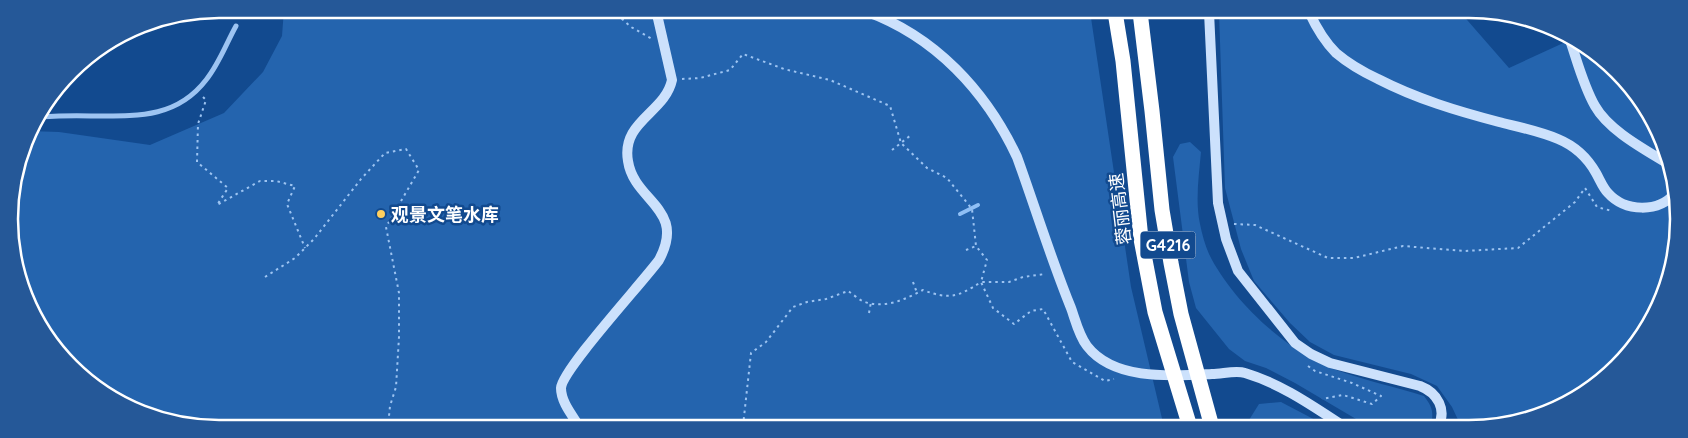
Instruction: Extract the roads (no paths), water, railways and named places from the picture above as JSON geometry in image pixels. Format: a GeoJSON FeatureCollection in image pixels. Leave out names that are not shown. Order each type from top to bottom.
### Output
{"type":"FeatureCollection","features":[{"type":"Feature","properties":{"kind":"highway","name":"蓉丽高速"},"geometry":{"type":"LineString","coordinates":[[1116,18],[1123,61],[1141,239],[1155,312],[1188,420]]}},
{"type":"Feature","properties":{"kind":"highway","name":"G4216"},"geometry":{"type":"LineString","coordinates":[[1141,18],[1162,210],[1171,263],[1185,330],[1210,420]]}},
{"type":"Feature","properties":{"kind":"street"},"geometry":{"type":"LineString","coordinates":[[576,420],[563,397],[561,388],[563,381],[578,358],[653,268],[664,251],[667,237],[666,222],[629,169],[627,148],[635,128],[666,96],[670,89],[672,80],[658,18]]}},
{"type":"Feature","properties":{"kind":"street"},"geometry":{"type":"LineString","coordinates":[[881,18],[901,27],[933,49],[962,75],[988,106],[1004,131],[1018,157],[1057,271],[1086,345],[1094,353],[1112,365],[1141,374],[1195,375],[1244,372],[1313,405],[1335,420]]}},
{"type":"Feature","properties":{"kind":"street"},"geometry":{"type":"LineString","coordinates":[[1210,18],[1218,203],[1222,223],[1238,270],[1295,343],[1311,354],[1330,362],[1427,388],[1438,398],[1441,405],[1441,420]]}},
{"type":"Feature","properties":{"kind":"street"},"geometry":{"type":"LineString","coordinates":[[1312,18],[1326,42],[1347,62],[1359,70],[1424,100],[1567,142],[1587,159],[1607,192],[1620,202],[1636,207],[1655,206],[1664,203],[1669,198]]}},
{"type":"Feature","properties":{"kind":"street"},"geometry":{"type":"LineString","coordinates":[[45,117],[139,116],[152,114],[175,106],[196,91],[213,71],[236,26]]}},
{"type":"Feature","properties":{"kind":"street"},"geometry":{"type":"LineString","coordinates":[[1572,45],[1586,88],[1600,114],[1630,139],[1662,160]]}},
{"type":"Feature","properties":{"kind":"waterway"},"geometry":{"type":"LineString","coordinates":[[960,214],[978,205]]}},
{"type":"Feature","properties":{"kind":"place","name":"观景文笔水库"},"geometry":{"type":"Point","coordinates":[381,214]}}]}
